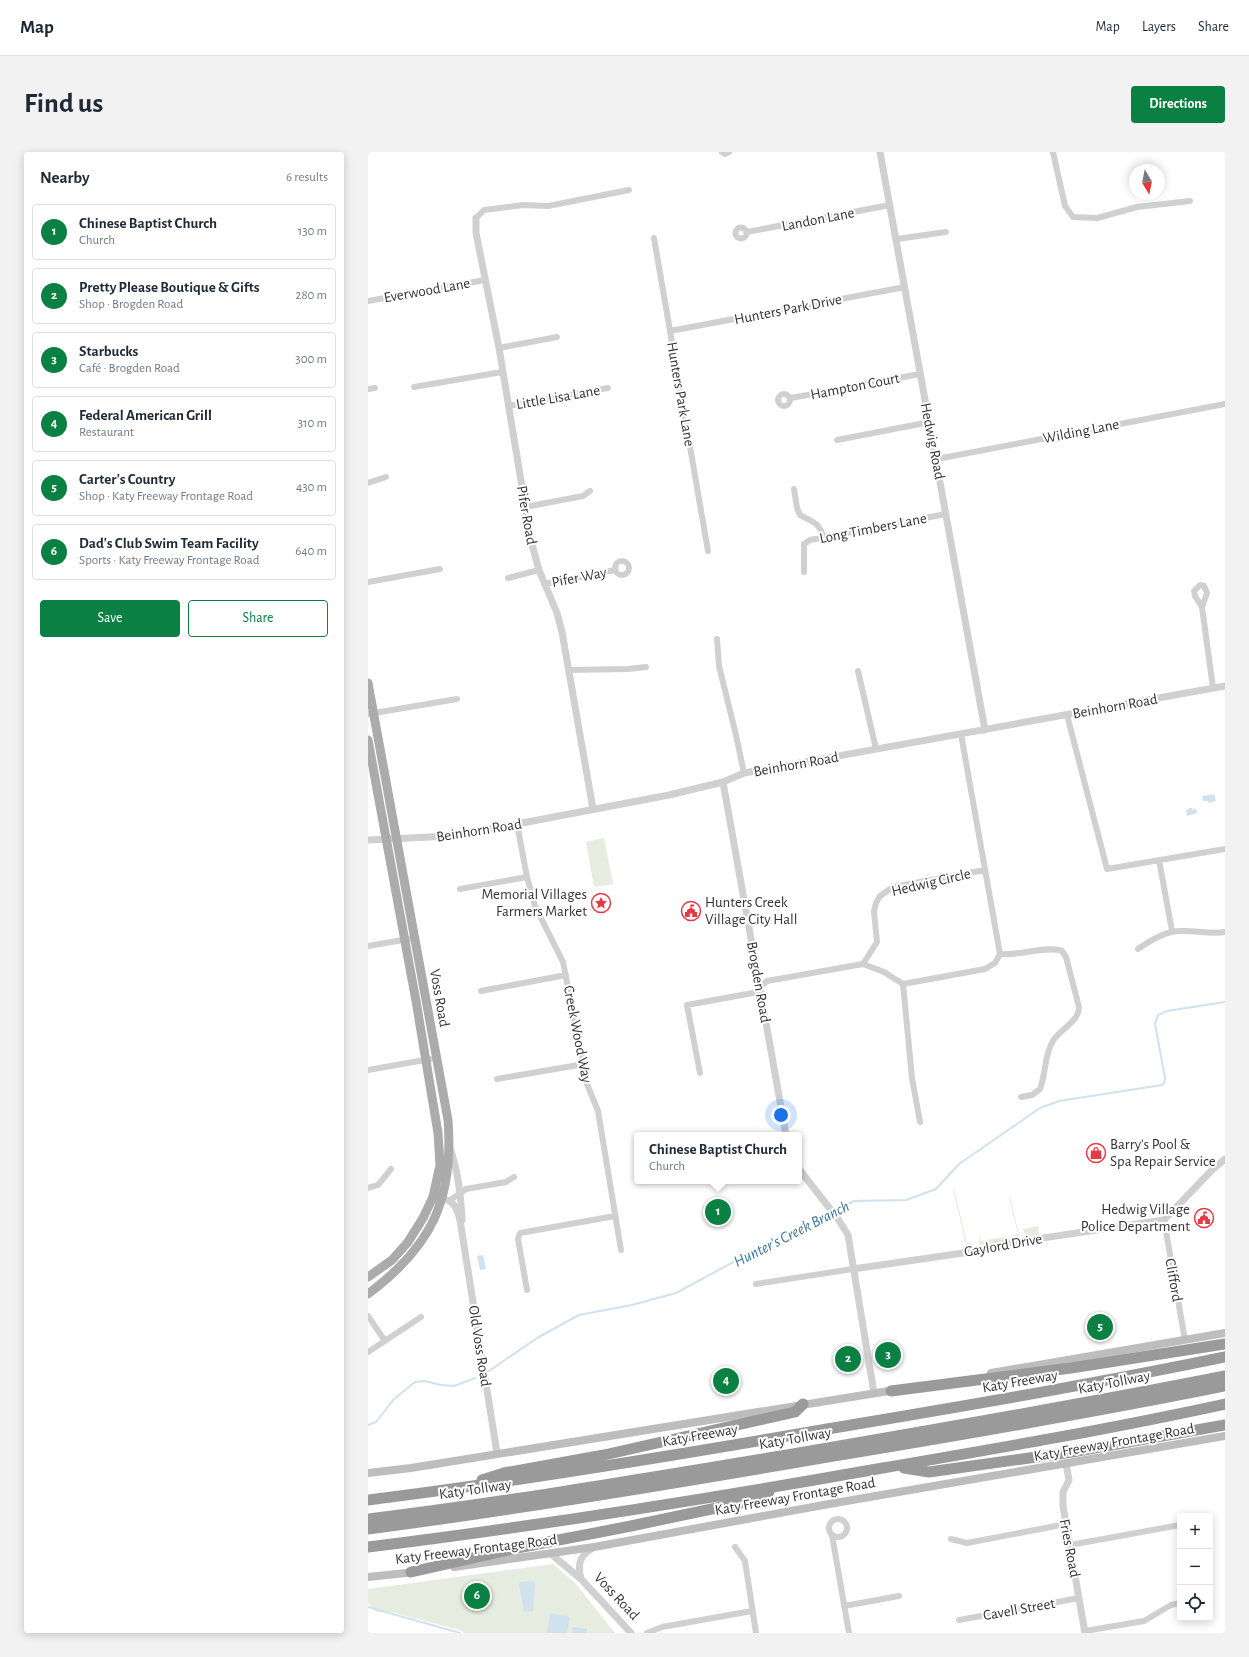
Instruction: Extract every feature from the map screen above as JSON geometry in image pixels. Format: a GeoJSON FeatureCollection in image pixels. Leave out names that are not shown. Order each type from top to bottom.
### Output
{"type":"FeatureCollection","features":[{"type":"Feature","properties":{"kind":"highway"},"geometry":{"type":"LineString","coordinates":[[891,1390],[1071,1368],[1225,1344]]}},
{"type":"Feature","properties":{"kind":"highway","name":"Katy Freeway"},"geometry":{"type":"LineString","coordinates":[[368,1500],[590,1469],[909,1416],[1091,1384],[1225,1357]]}},
{"type":"Feature","properties":{"kind":"highway","name":"Katy Tollway"},"geometry":{"type":"LineString","coordinates":[[368,1519],[526,1498],[666,1475],[1016,1416],[1225,1376]]}},
{"type":"Feature","properties":{"kind":"highway","name":"Katy Tollway"},"geometry":{"type":"LineString","coordinates":[[368,1529],[510,1510],[636,1490],[1037,1422],[1225,1386]]}},
{"type":"Feature","properties":{"kind":"highway"},"geometry":{"type":"LineString","coordinates":[[448,1490],[504,1473],[604,1455],[795,1412],[803,1404]]}},
{"type":"Feature","properties":{"kind":"highway"},"geometry":{"type":"LineString","coordinates":[[368,1547],[508,1529],[783,1486],[1093,1431],[1225,1404]]}},
{"type":"Feature","properties":{"kind":"highway"},"geometry":{"type":"LineString","coordinates":[[893,1467],[929,1472],[1072,1452],[1225,1425]]}},
{"type":"Feature","properties":{"kind":"highway"},"geometry":{"type":"LineString","coordinates":[[411,1572],[517,1548],[745,1502],[783,1486]]}},
{"type":"Feature","properties":{"kind":"main road","name":"Voss Road"},"geometry":{"type":"LineString","coordinates":[[368,682],[370,714],[391,840],[448,1120],[450,1146],[446,1200],[429,1231],[418,1247],[389,1278],[368,1294]]}},
{"type":"Feature","properties":{"kind":"main road","name":"Voss Road"},"geometry":{"type":"LineString","coordinates":[[368,740],[391,840]]}},
{"type":"Feature","properties":{"kind":"main road","name":"Voss Road"},"geometry":{"type":"LineString","coordinates":[[368,1277],[392,1260],[408,1242],[423,1218],[433,1197],[440,1165],[410,939]]}},
{"type":"Feature","properties":{"kind":"main road"},"geometry":{"type":"LineString","coordinates":[[368,1473],[411,1468],[874,1393],[1071,1358],[1225,1333]]}},
{"type":"Feature","properties":{"kind":"main road","name":"Katy Freeway Frontage Road"},"geometry":{"type":"LineString","coordinates":[[368,1577],[551,1554],[594,1547],[828,1504],[1225,1436]]}},
{"type":"Feature","properties":{"kind":"street"},"geometry":{"type":"LineString","coordinates":[[722,152],[725,154],[729,152]]}},
{"type":"Feature","properties":{"kind":"street","name":"Hedwig Road"},"geometry":{"type":"LineString","coordinates":[[880,152],[937,459],[985,730]]}},
{"type":"Feature","properties":{"kind":"street"},"geometry":{"type":"LineString","coordinates":[[1053,152],[1065,206],[1073,217],[1097,218],[1137,207],[1190,201]]}},
{"type":"Feature","properties":{"kind":"street"},"geometry":{"type":"LineString","coordinates":[[476,218],[484,210],[522,205],[548,206],[629,190]]}},
{"type":"Feature","properties":{"kind":"street","name":"Landon Lane"},"geometry":{"type":"LineString","coordinates":[[747,232],[890,205]]}},
{"type":"Feature","properties":{"kind":"street","name":"Pifer Road"},"geometry":{"type":"LineString","coordinates":[[476,218],[476,233],[499,348],[531,541],[544,584],[557,613],[569,670],[593,809]]}},
{"type":"Feature","properties":{"kind":"street"},"geometry":{"type":"LineString","coordinates":[[897,239],[946,232]]}},
{"type":"Feature","properties":{"kind":"street","name":"Hunters Park Lane"},"geometry":{"type":"LineString","coordinates":[[654,238],[708,551]]}},
{"type":"Feature","properties":{"kind":"street","name":"Everwood Lane"},"geometry":{"type":"LineString","coordinates":[[368,301],[485,280]]}},
{"type":"Feature","properties":{"kind":"street","name":"Hunters Park Drive"},"geometry":{"type":"LineString","coordinates":[[670,331],[905,287]]}},
{"type":"Feature","properties":{"kind":"street"},"geometry":{"type":"LineString","coordinates":[[499,348],[557,337]]}},
{"type":"Feature","properties":{"kind":"street"},"geometry":{"type":"LineString","coordinates":[[414,387],[502,372]]}},
{"type":"Feature","properties":{"kind":"street","name":"Hampton Court"},"geometry":{"type":"LineString","coordinates":[[791,398],[920,374]]}},
{"type":"Feature","properties":{"kind":"street","name":"Little Lisa Lane"},"geometry":{"type":"LineString","coordinates":[[508,406],[608,388]]}},
{"type":"Feature","properties":{"kind":"street","name":"Wilding Lane"},"geometry":{"type":"LineString","coordinates":[[937,459],[1225,404]]}},
{"type":"Feature","properties":{"kind":"street"},"geometry":{"type":"LineString","coordinates":[[837,440],[930,422]]}},
{"type":"Feature","properties":{"kind":"street"},"geometry":{"type":"LineString","coordinates":[[368,483],[386,477]]}},
{"type":"Feature","properties":{"kind":"street"},"geometry":{"type":"LineString","coordinates":[[794,489],[797,508],[800,515],[815,522],[821,528],[824,538]]}},
{"type":"Feature","properties":{"kind":"street"},"geometry":{"type":"LineString","coordinates":[[525,507],[583,496],[590,492]]}},
{"type":"Feature","properties":{"kind":"street","name":"Long Timbers Lane"},"geometry":{"type":"LineString","coordinates":[[804,572],[804,544],[810,540],[946,514]]}},
{"type":"Feature","properties":{"kind":"street"},"geometry":{"type":"LineString","coordinates":[[368,582],[440,569]]}},
{"type":"Feature","properties":{"kind":"street"},"geometry":{"type":"LineString","coordinates":[[508,578],[539,570]]}},
{"type":"Feature","properties":{"kind":"street","name":"Pifer Way"},"geometry":{"type":"LineString","coordinates":[[544,584],[615,570]]}},
{"type":"Feature","properties":{"kind":"street"},"geometry":{"type":"LineString","coordinates":[[1202,607],[1213,688]]}},
{"type":"Feature","properties":{"kind":"street"},"geometry":{"type":"LineString","coordinates":[[717,639],[719,666],[744,773]]}},
{"type":"Feature","properties":{"kind":"street"},"geometry":{"type":"LineString","coordinates":[[569,670],[628,669],[646,667]]}},
{"type":"Feature","properties":{"kind":"street"},"geometry":{"type":"LineString","coordinates":[[858,671],[876,749]]}},
{"type":"Feature","properties":{"kind":"street","name":"Beinhorn Road"},"geometry":{"type":"LineString","coordinates":[[368,840],[450,836],[517,824],[723,782],[744,773],[1225,686]]}},
{"type":"Feature","properties":{"kind":"street"},"geometry":{"type":"LineString","coordinates":[[370,714],[457,699]]}},
{"type":"Feature","properties":{"kind":"street"},"geometry":{"type":"LineString","coordinates":[[1067,715],[1107,869],[1225,849]]}},
{"type":"Feature","properties":{"kind":"street","name":"Hedwig Circle"},"geometry":{"type":"LineString","coordinates":[[961,734],[1000,954]]}},
{"type":"Feature","properties":{"kind":"street","name":"Brogden Road"},"geometry":{"type":"LineString","coordinates":[[723,782],[785,1132]]}},
{"type":"Feature","properties":{"kind":"street","name":"Creek Wood Way"},"geometry":{"type":"LineString","coordinates":[[517,824],[527,877],[535,906],[560,955],[566,975],[587,1084],[598,1111],[621,1250]]}},
{"type":"Feature","properties":{"kind":"street"},"geometry":{"type":"LineString","coordinates":[[1159,860],[1172,931]]}},
{"type":"Feature","properties":{"kind":"street","name":"Hedwig Circle"},"geometry":{"type":"LineString","coordinates":[[863,964],[877,942],[874,911],[880,896],[886,891],[893,887],[985,870]]}},
{"type":"Feature","properties":{"kind":"street"},"geometry":{"type":"LineString","coordinates":[[460,889],[527,877]]}},
{"type":"Feature","properties":{"kind":"street"},"geometry":{"type":"LineString","coordinates":[[1138,949],[1146,943],[1172,931],[1207,933],[1225,932]]}},
{"type":"Feature","properties":{"kind":"street"},"geometry":{"type":"LineString","coordinates":[[368,946],[410,939]]}},
{"type":"Feature","properties":{"kind":"street"},"geometry":{"type":"LineString","coordinates":[[700,1073],[687,1005],[753,993],[767,981],[863,964],[884,972],[903,984],[985,969],[995,963],[1000,954],[1011,956],[1053,949],[1062,951],[1066,957],[1079,1007],[1078,1013],[1075,1019],[1057,1035],[1052,1042],[1040,1089],[1032,1095],[1021,1096]]}},
{"type":"Feature","properties":{"kind":"street"},"geometry":{"type":"LineString","coordinates":[[480,991],[566,975]]}},
{"type":"Feature","properties":{"kind":"street"},"geometry":{"type":"LineString","coordinates":[[903,984],[912,1078],[920,1122]]}},
{"type":"Feature","properties":{"kind":"street"},"geometry":{"type":"LineString","coordinates":[[368,1070],[436,1058]]}},
{"type":"Feature","properties":{"kind":"street"},"geometry":{"type":"LineString","coordinates":[[497,1080],[584,1064]]}},
{"type":"Feature","properties":{"kind":"street","name":"Old Voss Road"},"geometry":{"type":"LineString","coordinates":[[450,1146],[455,1163],[460,1193],[463,1238]]}},
{"type":"Feature","properties":{"kind":"street"},"geometry":{"type":"LineString","coordinates":[[1164,1220],[1212,1170],[1225,1159]]}},
{"type":"Feature","properties":{"kind":"street"},"geometry":{"type":"LineString","coordinates":[[368,1188],[378,1185],[391,1169]]}},
{"type":"Feature","properties":{"kind":"street"},"geometry":{"type":"LineString","coordinates":[[802,1173],[838,1219],[848,1235],[874,1393]]}},
{"type":"Feature","properties":{"kind":"street"},"geometry":{"type":"LineString","coordinates":[[433,1197],[446,1200],[466,1189],[506,1182],[514,1177]]}},
{"type":"Feature","properties":{"kind":"street","name":"Old Voss Road"},"geometry":{"type":"LineString","coordinates":[[446,1200],[454,1206],[463,1238],[497,1453]]}},
{"type":"Feature","properties":{"kind":"street"},"geometry":{"type":"LineString","coordinates":[[527,1290],[518,1239],[520,1233],[615,1216]]}},
{"type":"Feature","properties":{"kind":"street","name":"Gaylord Drive"},"geometry":{"type":"LineString","coordinates":[[756,1284],[977,1251],[996,1245],[1164,1220]]}},
{"type":"Feature","properties":{"kind":"street","name":"Clifford"},"geometry":{"type":"LineString","coordinates":[[1164,1220],[1185,1340]]}},
{"type":"Feature","properties":{"kind":"street"},"geometry":{"type":"LineString","coordinates":[[368,1316],[385,1341]]}},
{"type":"Feature","properties":{"kind":"street"},"geometry":{"type":"LineString","coordinates":[[368,1352],[421,1317]]}},
{"type":"Feature","properties":{"kind":"street","name":"Fries Road"},"geometry":{"type":"LineString","coordinates":[[1066,1464],[1069,1480],[1063,1492],[1062,1506],[1085,1632]]}},
{"type":"Feature","properties":{"kind":"street"},"geometry":{"type":"LineString","coordinates":[[951,1539],[966,1542],[1066,1524]]}},
{"type":"Feature","properties":{"kind":"street"},"geometry":{"type":"LineString","coordinates":[[1070,1545],[1177,1526]]}},
{"type":"Feature","properties":{"kind":"street"},"geometry":{"type":"LineString","coordinates":[[832,1535],[849,1633]]}},
{"type":"Feature","properties":{"kind":"street","name":"Voss Road"},"geometry":{"type":"LineString","coordinates":[[581,1579],[579,1563],[582,1556],[594,1547]]}},
{"type":"Feature","properties":{"kind":"street"},"geometry":{"type":"LineString","coordinates":[[735,1547],[745,1561],[756,1633]]}},
{"type":"Feature","properties":{"kind":"street","name":"Voss Road"},"geometry":{"type":"LineString","coordinates":[[551,1554],[581,1579],[632,1633]]}},
{"type":"Feature","properties":{"kind":"street"},"geometry":{"type":"LineString","coordinates":[[844,1606],[900,1596]]}},
{"type":"Feature","properties":{"kind":"street","name":"Cavell Street"},"geometry":{"type":"LineString","coordinates":[[959,1620],[1080,1598]]}},
{"type":"Feature","properties":{"kind":"street"},"geometry":{"type":"LineString","coordinates":[[1085,1632],[1144,1621],[1166,1607],[1177,1604]]}},
{"type":"Feature","properties":{"kind":"street"},"geometry":{"type":"LineString","coordinates":[[648,1633],[662,1626],[752,1611]]}},
{"type":"Feature","properties":{"kind":"shaded area"},"geometry":{"type":"Polygon","coordinates":[[[604,838],[613,884],[594,887],[586,842],[604,838]]]}},
{"type":"Feature","properties":{"kind":"shaded area"},"geometry":{"type":"Polygon","coordinates":[[[953,1189],[967,1243],[972,1242],[971,1247],[968,1247],[966,1244],[953,1189]]]}},
{"type":"Feature","properties":{"kind":"shaded area"},"geometry":{"type":"Polygon","coordinates":[[[1009,1197],[1020,1238],[1014,1239],[1013,1236],[1018,1234],[1009,1197]]]}},
{"type":"Feature","properties":{"kind":"shaded area"},"geometry":{"type":"Polygon","coordinates":[[[1038,1226],[1040,1237],[1027,1238],[1022,1227],[1024,1229],[1038,1226]]]}},
{"type":"Feature","properties":{"kind":"shaded area"},"geometry":{"type":"Polygon","coordinates":[[[1003,1232],[1005,1239],[1004,1242],[982,1245],[979,1244],[979,1235],[981,1241],[1004,1237],[1003,1232]]]}},
{"type":"Feature","properties":{"kind":"shaded area"},"geometry":{"type":"Polygon","coordinates":[[[553,1564],[575,1583],[615,1633],[464,1633],[460,1630],[391,1612],[376,1612],[368,1603],[368,1589],[553,1564]]]}},
{"type":"Feature","properties":{"kind":"water"},"geometry":{"type":"Polygon","coordinates":[[[1214,794],[1216,801],[1209,803],[1208,801],[1203,801],[1202,796],[1214,794]]]}},
{"type":"Feature","properties":{"kind":"water"},"geometry":{"type":"Polygon","coordinates":[[[1192,808],[1193,810],[1196,808],[1197,813],[1187,816],[1186,810],[1192,808]]]}},
{"type":"Feature","properties":{"kind":"water"},"geometry":{"type":"Polygon","coordinates":[[[483,1255],[486,1269],[480,1270],[477,1256],[483,1255]]]}},
{"type":"Feature","properties":{"kind":"water"},"geometry":{"type":"Polygon","coordinates":[[[533,1581],[535,1583],[533,1611],[524,1612],[519,1584],[520,1582],[533,1581]]]}},
{"type":"Feature","properties":{"kind":"water"},"geometry":{"type":"Polygon","coordinates":[[[550,1613],[570,1617],[567,1633],[547,1633],[550,1613]]]}},
{"type":"Feature","properties":{"kind":"water"},"geometry":{"type":"Polygon","coordinates":[[[573,1627],[587,1629],[586,1633],[572,1633],[573,1627]]]}},
{"type":"Feature","properties":{"kind":"waterway","name":"Hunter's Creek Branch"},"geometry":{"type":"LineString","coordinates":[[489,1371],[537,1338],[579,1315],[632,1305],[676,1293],[776,1239],[820,1219],[854,1201],[906,1200],[936,1189],[959,1164],[1040,1108],[1059,1101],[1162,1085],[1165,1078],[1155,1024],[1158,1015],[1167,1011],[1225,1002]]}},
{"type":"Feature","properties":{"kind":"waterway","name":"Hunter's Creek Branch"},"geometry":{"type":"LineString","coordinates":[[368,1425],[376,1422],[394,1399],[415,1382],[425,1381],[441,1385],[454,1386],[475,1378]]}},
{"type":"Feature","properties":{"kind":"waterway"},"geometry":{"type":"LineString","coordinates":[[368,1607],[460,1633]]}},
{"type":"Feature","properties":{"kind":"place","name":"Memorial Villages Farmers Market"},"geometry":{"type":"Point","coordinates":[601,903]}},
{"type":"Feature","properties":{"kind":"place","name":"Hunters Creek Village City Hall"},"geometry":{"type":"Point","coordinates":[691,911]}},
{"type":"Feature","properties":{"kind":"place","name":"Barry's Pool & Spa Repair Service"},"geometry":{"type":"Point","coordinates":[1096,1153]}},
{"type":"Feature","properties":{"kind":"place","name":"Chinese Baptist Church"},"geometry":{"type":"Point","coordinates":[718,1212]}},
{"type":"Feature","properties":{"kind":"place","name":"Hedwig Village Police Department"},"geometry":{"type":"Point","coordinates":[1204,1218]}},
{"type":"Feature","properties":{"kind":"place","name":"Carter's Country"},"geometry":{"type":"Point","coordinates":[1100,1327]}},
{"type":"Feature","properties":{"kind":"place","name":"Starbucks"},"geometry":{"type":"Point","coordinates":[888,1355]}},
{"type":"Feature","properties":{"kind":"place","name":"Pretty Please Boutique & Gifts"},"geometry":{"type":"Point","coordinates":[848,1359]}},
{"type":"Feature","properties":{"kind":"place","name":"Federal American Grill"},"geometry":{"type":"Point","coordinates":[726,1381]}},
{"type":"Feature","properties":{"kind":"place","name":"Dad's Club Swim Team Facility"},"geometry":{"type":"Point","coordinates":[477,1596]}}]}
